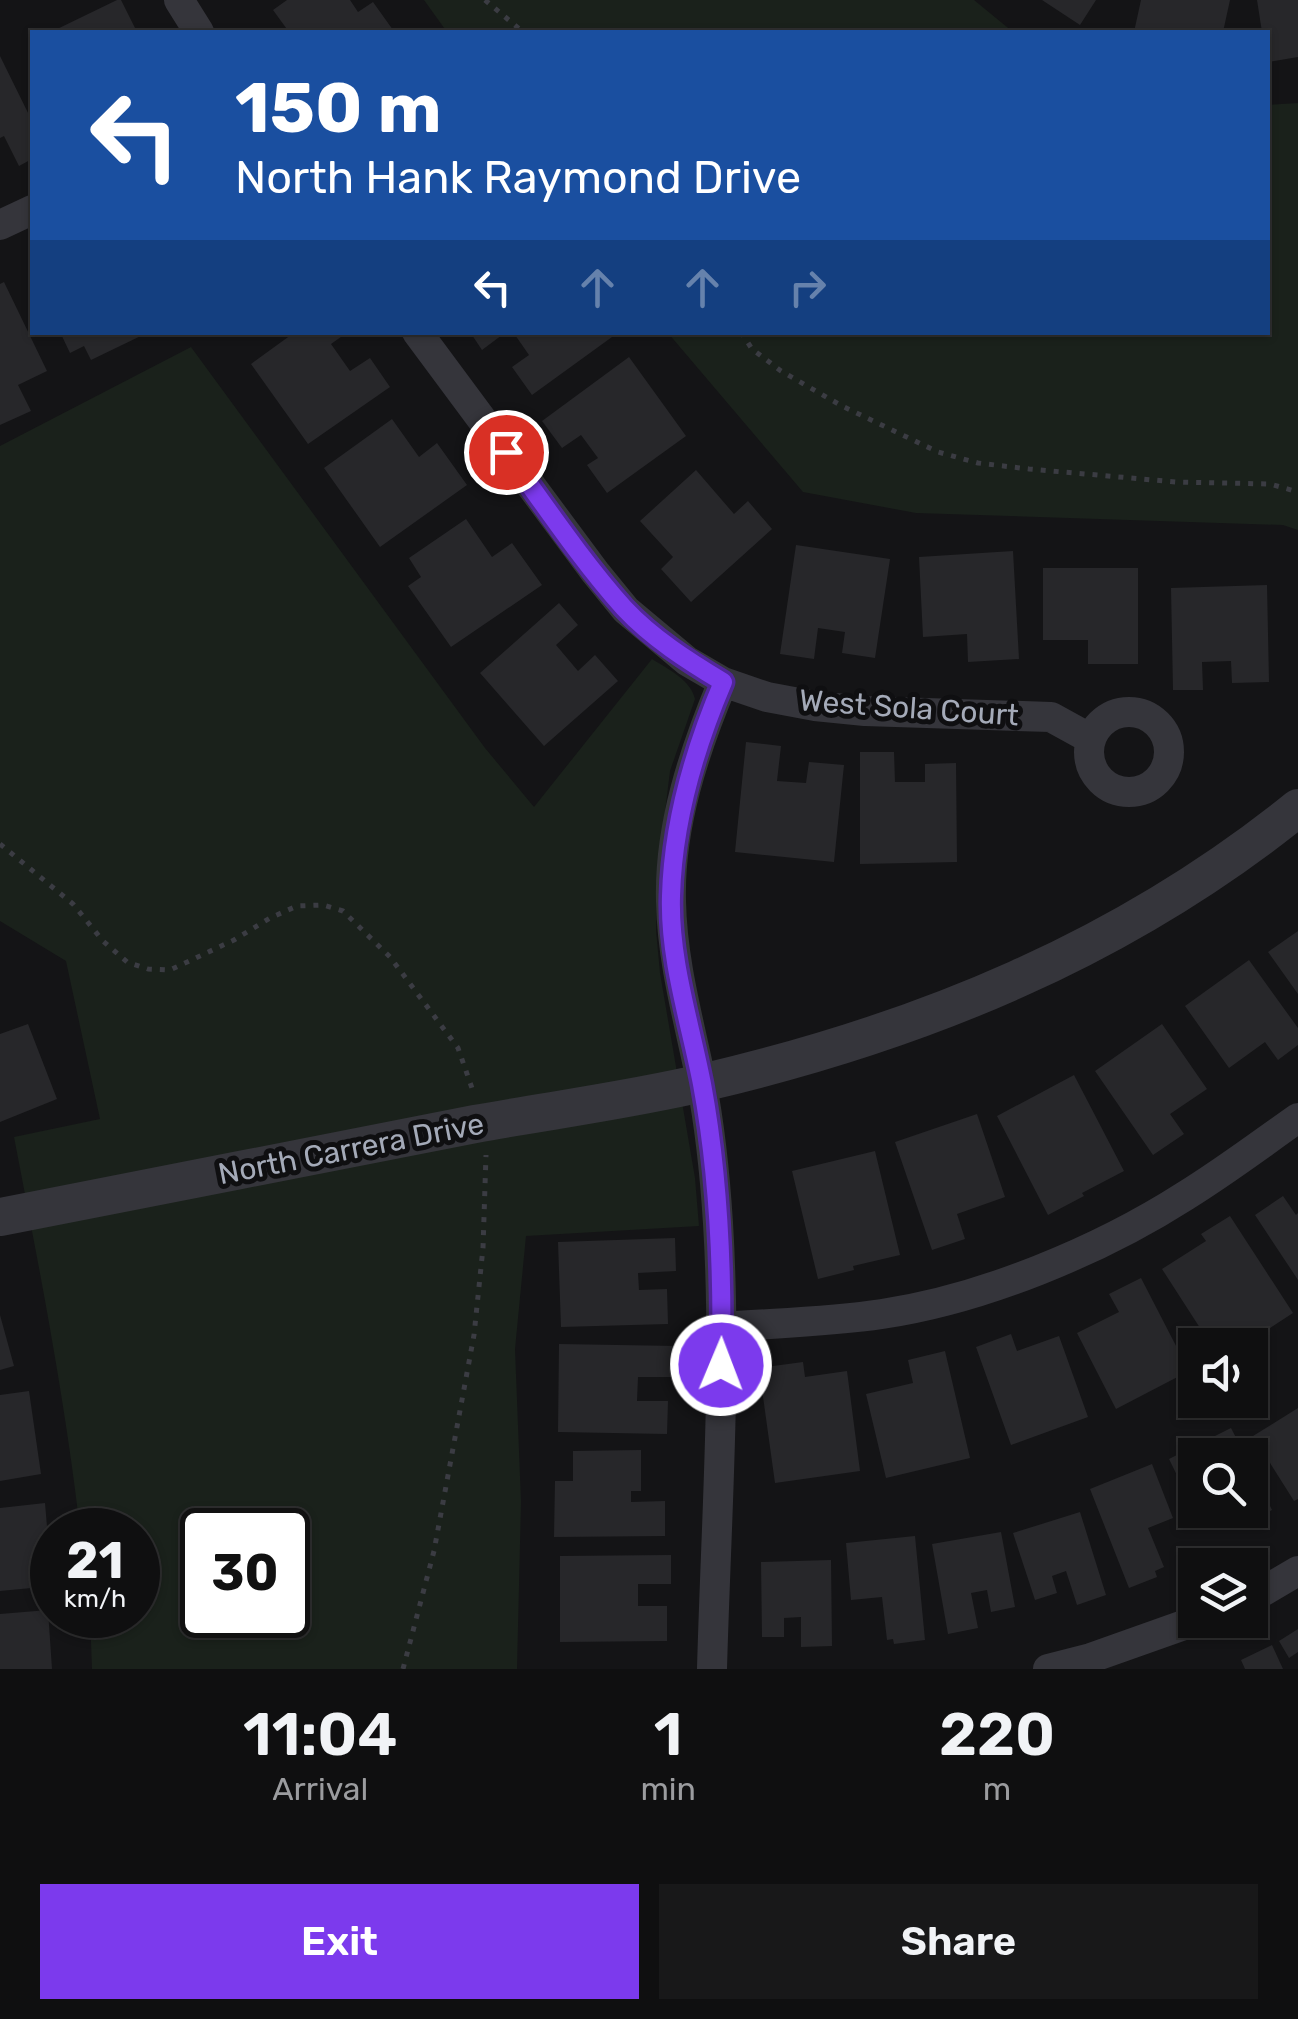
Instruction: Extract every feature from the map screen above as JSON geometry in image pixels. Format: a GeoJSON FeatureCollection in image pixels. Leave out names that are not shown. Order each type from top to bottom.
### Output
{"type":"FeatureCollection","features":[{"type":"Feature","properties":{"kind":"street"},"geometry":{"type":"LineString","coordinates":[[179,0],[198,30]]}},
{"type":"Feature","properties":{"kind":"street"},"geometry":{"type":"LineString","coordinates":[[0,225],[30,211]]}},
{"type":"Feature","properties":{"kind":"street","name":"West Sola Court"},"geometry":{"type":"LineString","coordinates":[[419,335],[626,610],[687,661],[723,682],[767,697],[865,711],[1051,717],[1091,738]]}},
{"type":"Feature","properties":{"kind":"street"},"geometry":{"type":"LineString","coordinates":[[712,1669],[722,1327],[716,1186],[702,1083],[674,946],[670,898],[676,832],[686,789],[703,729],[723,682]]}},
{"type":"Feature","properties":{"kind":"street","name":"North Carrera Drive"},"geometry":{"type":"LineString","coordinates":[[0,1217],[702,1083],[882,1034],[979,997],[1072,955],[1161,905],[1298,808]]}},
{"type":"Feature","properties":{"kind":"street"},"geometry":{"type":"LineString","coordinates":[[722,1327],[884,1314],[992,1286],[1105,1242],[1186,1196],[1298,1118]]}},
{"type":"Feature","properties":{"kind":"street"},"geometry":{"type":"LineString","coordinates":[[1268,1588],[1298,1571]]}},
{"type":"Feature","properties":{"kind":"street"},"geometry":{"type":"LineString","coordinates":[[1048,1669],[1178,1627]]}},
{"type":"Feature","properties":{"kind":"path"},"geometry":{"type":"LineString","coordinates":[[485,0],[521,30]]}},
{"type":"Feature","properties":{"kind":"path"},"geometry":{"type":"LineString","coordinates":[[743,335],[752,349],[812,390],[938,452],[1028,469],[1176,482],[1270,484],[1298,492]]}},
{"type":"Feature","properties":{"kind":"path"},"geometry":{"type":"LineString","coordinates":[[0,844],[73,904],[115,952],[127,962],[148,969],[170,970],[297,906],[324,905],[343,911],[390,957],[458,1048],[474,1093]]}},
{"type":"Feature","properties":{"kind":"path"},"geometry":{"type":"LineString","coordinates":[[403,1669],[434,1550],[474,1335],[483,1248],[486,1155]]}},
{"type":"Feature","properties":{"kind":"shaded area"},"geometry":{"type":"Polygon","coordinates":[[[424,0],[974,0],[1011,30],[446,30],[424,0]]]}},
{"type":"Feature","properties":{"kind":"shaded area"},"geometry":{"type":"Polygon","coordinates":[[[1298,103],[1298,530],[1283,525],[916,513],[803,492],[670,335],[1270,335],[1270,105],[1298,103]]]}},
{"type":"Feature","properties":{"kind":"shaded area"},"geometry":{"type":"Polygon","coordinates":[[[191,347],[485,748],[534,807],[652,659],[689,686],[695,699],[670,771],[657,878],[656,930],[699,1226],[526,1236],[515,1349],[521,1502],[517,1669],[92,1669],[91,1638],[160,1638],[160,1508],[77,1508],[59,1382],[14,1137],[100,1119],[66,961],[0,921],[0,446],[191,347]]]}},
{"type":"Feature","properties":{"kind":"building"},"geometry":{"type":"Polygon","coordinates":[[[121,0],[136,30],[55,30],[121,0]]]}},
{"type":"Feature","properties":{"kind":"building"},"geometry":{"type":"Polygon","coordinates":[[[287,0],[350,0],[358,12],[373,2],[393,30],[288,30],[273,10],[287,0]]]}},
{"type":"Feature","properties":{"kind":"building"},"geometry":{"type":"Polygon","coordinates":[[[1042,0],[1096,0],[1080,25],[1042,0]]]}},
{"type":"Feature","properties":{"kind":"building"},"geometry":{"type":"Polygon","coordinates":[[[1141,0],[1230,0],[1223,30],[1134,30],[1141,0]]]}},
{"type":"Feature","properties":{"kind":"building"},"geometry":{"type":"Polygon","coordinates":[[[1257,0],[1298,0],[1298,57],[1270,62],[1270,30],[1262,30],[1257,0]]]}},
{"type":"Feature","properties":{"kind":"building"},"geometry":{"type":"Polygon","coordinates":[[[0,56],[30,117],[30,160],[19,166],[4,136],[0,138],[0,56]]]}},
{"type":"Feature","properties":{"kind":"building"},"geometry":{"type":"Polygon","coordinates":[[[4,282],[47,371],[18,385],[31,411],[0,425],[0,284],[4,282]]]}},
{"type":"Feature","properties":{"kind":"building"},"geometry":{"type":"Polygon","coordinates":[[[61,335],[143,335],[91,360],[84,346],[70,353],[61,335]]]}},
{"type":"Feature","properties":{"kind":"building"},"geometry":{"type":"Polygon","coordinates":[[[291,335],[344,335],[331,344],[350,371],[370,358],[390,387],[308,444],[251,364],[291,335]]]}},
{"type":"Feature","properties":{"kind":"building"},"geometry":{"type":"Polygon","coordinates":[[[472,335],[502,335],[482,350],[472,335]]]}},
{"type":"Feature","properties":{"kind":"building"},"geometry":{"type":"Polygon","coordinates":[[[515,335],[612,337],[532,395],[512,367],[529,355],[515,335]]]}},
{"type":"Feature","properties":{"kind":"building"},"geometry":{"type":"Polygon","coordinates":[[[629,357],[686,436],[607,493],[587,465],[598,458],[581,435],[562,448],[542,421],[629,357]]]}},
{"type":"Feature","properties":{"kind":"building"},"geometry":{"type":"Polygon","coordinates":[[[392,419],[419,457],[437,443],[467,485],[380,547],[324,468],[392,419]]]}},
{"type":"Feature","properties":{"kind":"building"},"geometry":{"type":"Polygon","coordinates":[[[696,470],[734,514],[748,501],[772,529],[691,602],[661,569],[673,557],[640,521],[696,470]]]}},
{"type":"Feature","properties":{"kind":"building"},"geometry":{"type":"Polygon","coordinates":[[[466,519],[492,557],[512,543],[542,585],[451,647],[408,586],[421,577],[409,558],[466,519]]]}},
{"type":"Feature","properties":{"kind":"building"},"geometry":{"type":"Polygon","coordinates":[[[796,545],[890,559],[875,658],[842,653],[845,632],[818,628],[814,659],[780,654],[796,545]]]}},
{"type":"Feature","properties":{"kind":"building"},"geometry":{"type":"Polygon","coordinates":[[[1013,551],[1019,659],[968,662],[967,634],[923,637],[919,557],[1013,551]]]}},
{"type":"Feature","properties":{"kind":"building"},"geometry":{"type":"Polygon","coordinates":[[[1043,568],[1138,568],[1138,664],[1088,664],[1088,640],[1043,640],[1043,568]]]}},
{"type":"Feature","properties":{"kind":"building"},"geometry":{"type":"Polygon","coordinates":[[[1267,585],[1269,682],[1232,683],[1231,661],[1202,662],[1203,690],[1173,690],[1171,588],[1267,585]]]}},
{"type":"Feature","properties":{"kind":"building"},"geometry":{"type":"Polygon","coordinates":[[[559,603],[578,625],[556,645],[578,671],[595,655],[618,681],[544,746],[480,673],[559,603]]]}},
{"type":"Feature","properties":{"kind":"building"},"geometry":{"type":"Polygon","coordinates":[[[746,742],[781,746],[777,781],[806,783],[809,762],[844,765],[834,862],[735,852],[746,742]]]}},
{"type":"Feature","properties":{"kind":"building"},"geometry":{"type":"Polygon","coordinates":[[[860,752],[894,752],[895,782],[925,782],[925,764],[956,763],[957,862],[860,864],[860,752]]]}},
{"type":"Feature","properties":{"kind":"building"},"geometry":{"type":"Polygon","coordinates":[[[1298,931],[1298,994],[1268,952],[1298,931]]]}},
{"type":"Feature","properties":{"kind":"building"},"geometry":{"type":"Polygon","coordinates":[[[1249,960],[1298,1028],[1298,1045],[1278,1060],[1265,1042],[1229,1068],[1185,1006],[1249,960]]]}},
{"type":"Feature","properties":{"kind":"building"},"geometry":{"type":"Polygon","coordinates":[[[28,1024],[57,1099],[0,1122],[0,1034],[28,1024]]]}},
{"type":"Feature","properties":{"kind":"building"},"geometry":{"type":"Polygon","coordinates":[[[1162,1024],[1207,1089],[1170,1114],[1184,1134],[1153,1155],[1095,1071],[1162,1024]]]}},
{"type":"Feature","properties":{"kind":"building"},"geometry":{"type":"Polygon","coordinates":[[[1074,1075],[1124,1171],[1048,1215],[997,1116],[1074,1075]]]}},
{"type":"Feature","properties":{"kind":"building"},"geometry":{"type":"Polygon","coordinates":[[[977,1114],[1005,1197],[957,1214],[965,1239],[932,1250],[895,1142],[977,1114]]]}},
{"type":"Feature","properties":{"kind":"building"},"geometry":{"type":"Polygon","coordinates":[[[875,1151],[900,1255],[818,1279],[792,1171],[875,1151]]]}},
{"type":"Feature","properties":{"kind":"building"},"geometry":{"type":"Polygon","coordinates":[[[1283,1196],[1298,1213],[1298,1280],[1255,1215],[1283,1196]]]}},
{"type":"Feature","properties":{"kind":"building"},"geometry":{"type":"Polygon","coordinates":[[[1230,1216],[1293,1313],[1268,1329],[1200,1328],[1162,1269],[1206,1241],[1201,1234],[1230,1216]]]}},
{"type":"Feature","properties":{"kind":"building"},"geometry":{"type":"Polygon","coordinates":[[[675,1238],[676,1271],[638,1273],[639,1290],[667,1289],[668,1324],[561,1327],[558,1242],[675,1238]]]}},
{"type":"Feature","properties":{"kind":"building"},"geometry":{"type":"Polygon","coordinates":[[[1141,1278],[1178,1350],[1178,1377],[1116,1409],[1077,1333],[1119,1312],[1109,1294],[1141,1278]]]}},
{"type":"Feature","properties":{"kind":"building"},"geometry":{"type":"Polygon","coordinates":[[[0,1315],[14,1366],[0,1370],[0,1315]]]}},
{"type":"Feature","properties":{"kind":"building"},"geometry":{"type":"Polygon","coordinates":[[[1011,1334],[1017,1351],[1059,1336],[1088,1417],[1011,1445],[976,1347],[1011,1334]]]}},
{"type":"Feature","properties":{"kind":"building"},"geometry":{"type":"Polygon","coordinates":[[[559,1344],[677,1346],[676,1377],[638,1377],[637,1401],[668,1401],[667,1434],[558,1432],[559,1344]]]}},
{"type":"Feature","properties":{"kind":"building"},"geometry":{"type":"Polygon","coordinates":[[[945,1351],[970,1458],[886,1478],[866,1394],[913,1383],[908,1360],[945,1351]]]}},
{"type":"Feature","properties":{"kind":"building"},"geometry":{"type":"Polygon","coordinates":[[[803,1362],[805,1377],[847,1371],[860,1471],[775,1483],[759,1368],[803,1362]]]}},
{"type":"Feature","properties":{"kind":"building"},"geometry":{"type":"Polygon","coordinates":[[[29,1391],[41,1474],[0,1481],[0,1395],[29,1391]]]}},
{"type":"Feature","properties":{"kind":"building"},"geometry":{"type":"Polygon","coordinates":[[[1298,1408],[1298,1499],[1294,1501],[1268,1460],[1268,1438],[1253,1436],[1298,1408]]]}},
{"type":"Feature","properties":{"kind":"building"},"geometry":{"type":"Polygon","coordinates":[[[1231,1428],[1236,1438],[1211,1438],[1231,1428]]]}},
{"type":"Feature","properties":{"kind":"building"},"geometry":{"type":"Polygon","coordinates":[[[641,1450],[641,1491],[631,1491],[631,1502],[665,1501],[665,1536],[554,1537],[555,1481],[573,1481],[573,1451],[641,1450]]]}},
{"type":"Feature","properties":{"kind":"building"},"geometry":{"type":"Polygon","coordinates":[[[1178,1454],[1178,1477],[1169,1459],[1178,1454]]]}},
{"type":"Feature","properties":{"kind":"building"},"geometry":{"type":"Polygon","coordinates":[[[1152,1464],[1173,1518],[1148,1528],[1164,1567],[1155,1571],[1157,1577],[1129,1588],[1090,1489],[1152,1464]]]}},
{"type":"Feature","properties":{"kind":"building"},"geometry":{"type":"Polygon","coordinates":[[[45,1503],[45,1508],[30,1508],[30,1588],[0,1591],[0,1508],[45,1503]]]}},
{"type":"Feature","properties":{"kind":"building"},"geometry":{"type":"Polygon","coordinates":[[[1080,1512],[1106,1595],[1077,1605],[1066,1571],[1052,1576],[1057,1593],[1035,1600],[1013,1533],[1080,1512]]]}},
{"type":"Feature","properties":{"kind":"building"},"geometry":{"type":"Polygon","coordinates":[[[1001,1532],[1015,1607],[991,1612],[987,1590],[971,1593],[978,1628],[948,1634],[932,1544],[1001,1532]]]}},
{"type":"Feature","properties":{"kind":"building"},"geometry":{"type":"Polygon","coordinates":[[[915,1536],[925,1640],[894,1644],[893,1639],[887,1640],[882,1597],[851,1600],[846,1543],[915,1536]]]}},
{"type":"Feature","properties":{"kind":"building"},"geometry":{"type":"Polygon","coordinates":[[[671,1555],[671,1584],[638,1584],[638,1606],[667,1606],[667,1641],[560,1642],[560,1556],[671,1555]]]}},
{"type":"Feature","properties":{"kind":"building"},"geometry":{"type":"Polygon","coordinates":[[[831,1560],[832,1646],[801,1647],[801,1617],[784,1618],[784,1637],[762,1637],[761,1562],[831,1560]]]}},
{"type":"Feature","properties":{"kind":"building"},"geometry":{"type":"Polygon","coordinates":[[[30,1612],[30,1638],[50,1638],[52,1669],[0,1669],[0,1614],[30,1612]]]}},
{"type":"Feature","properties":{"kind":"building"},"geometry":{"type":"Polygon","coordinates":[[[1298,1629],[1298,1652],[1289,1658],[1279,1641],[1298,1629]]]}},
{"type":"Feature","properties":{"kind":"building"},"geometry":{"type":"Polygon","coordinates":[[[1272,1645],[1283,1669],[1245,1669],[1241,1660],[1272,1645]]]}},
{"type":"Feature","properties":{"kind":"route"},"geometry":{"type":"LineString","coordinates":[[506,452],[626,610],[687,661],[723,682],[703,729],[686,789],[676,832],[670,898],[674,946],[702,1083],[716,1186],[721,1365]]}}]}
